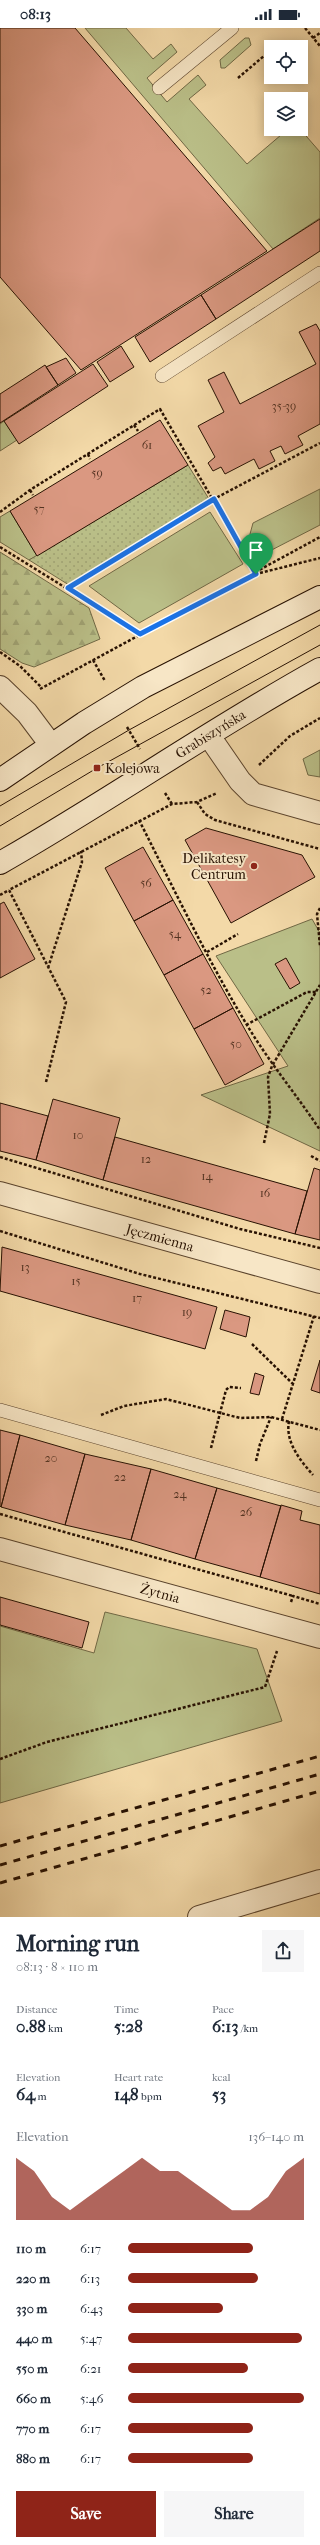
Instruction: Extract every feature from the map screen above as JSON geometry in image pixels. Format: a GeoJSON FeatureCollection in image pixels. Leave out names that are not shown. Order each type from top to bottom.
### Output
{"type":"FeatureCollection","features":[{"type":"Feature","properties":{"kind":"street"},"geometry":{"type":"LineString","coordinates":[[0,780],[116,703],[156,680],[320,597]]}},
{"type":"Feature","properties":{"kind":"street","name":"Grabiszyńska"},"geometry":{"type":"LineString","coordinates":[[0,863],[320,669]]}},
{"type":"Feature","properties":{"kind":"street"},"geometry":{"type":"LineString","coordinates":[[0,687],[18,704],[51,745]]}},
{"type":"Feature","properties":{"kind":"street"},"geometry":{"type":"LineString","coordinates":[[209,736],[240,781],[253,794],[320,813]]}},
{"type":"Feature","properties":{"kind":"street","name":"Jęczmienna"},"geometry":{"type":"LineString","coordinates":[[0,1193],[320,1282]]}},
{"type":"Feature","properties":{"kind":"street","name":"Żytnia"},"geometry":{"type":"LineString","coordinates":[[0,1549],[320,1637]]}},
{"type":"Feature","properties":{"kind":"street"},"geometry":{"type":"LineString","coordinates":[[199,1917],[320,1881]]}},
{"type":"Feature","properties":{"kind":"lane"},"geometry":{"type":"LineString","coordinates":[[159,88],[232,28]]}},
{"type":"Feature","properties":{"kind":"lane"},"geometry":{"type":"LineString","coordinates":[[162,376],[320,273]]}},
{"type":"Feature","properties":{"kind":"lane"},"geometry":{"type":"LineString","coordinates":[[0,1410],[320,1500]]}},
{"type":"Feature","properties":{"kind":"path"},"geometry":{"type":"LineString","coordinates":[[305,28],[320,46]]}},
{"type":"Feature","properties":{"kind":"path"},"geometry":{"type":"LineString","coordinates":[[313,38],[320,33]]}},
{"type":"Feature","properties":{"kind":"path"},"geometry":{"type":"LineString","coordinates":[[238,78],[264,56]]}},
{"type":"Feature","properties":{"kind":"path"},"geometry":{"type":"LineString","coordinates":[[0,512],[30,490],[160,409],[214,499],[256,574]]}},
{"type":"Feature","properties":{"kind":"path"},"geometry":{"type":"LineString","coordinates":[[134,425],[138,431]]}},
{"type":"Feature","properties":{"kind":"path"},"geometry":{"type":"LineString","coordinates":[[68,588],[214,499],[320,443]]}},
{"type":"Feature","properties":{"kind":"path"},"geometry":{"type":"LineString","coordinates":[[88,454],[90,459]]}},
{"type":"Feature","properties":{"kind":"path"},"geometry":{"type":"LineString","coordinates":[[30,490],[33,495]]}},
{"type":"Feature","properties":{"kind":"path"},"geometry":{"type":"LineString","coordinates":[[18,704],[140,634],[256,574],[320,537]]}},
{"type":"Feature","properties":{"kind":"path"},"geometry":{"type":"LineString","coordinates":[[0,547],[140,634]]}},
{"type":"Feature","properties":{"kind":"path"},"geometry":{"type":"LineString","coordinates":[[256,574],[320,558]]}},
{"type":"Feature","properties":{"kind":"path"},"geometry":{"type":"LineString","coordinates":[[93,660],[152,771],[172,804]]}},
{"type":"Feature","properties":{"kind":"path"},"geometry":{"type":"LineString","coordinates":[[253,771],[290,736],[320,718]]}},
{"type":"Feature","properties":{"kind":"path"},"geometry":{"type":"LineString","coordinates":[[0,895],[139,820],[172,804],[197,802],[222,791]]}},
{"type":"Feature","properties":{"kind":"path"},"geometry":{"type":"LineString","coordinates":[[197,802],[205,814],[215,820],[320,849]]}},
{"type":"Feature","properties":{"kind":"path"},"geometry":{"type":"LineString","coordinates":[[139,820],[246,1025],[272,1066],[290,1085],[320,1130]]}},
{"type":"Feature","properties":{"kind":"path"},"geometry":{"type":"LineString","coordinates":[[47,969],[82,862],[82,851]]}},
{"type":"Feature","properties":{"kind":"path"},"geometry":{"type":"LineString","coordinates":[[9,890],[47,969],[66,1002],[46,1082]]}},
{"type":"Feature","properties":{"kind":"path"},"geometry":{"type":"LineString","coordinates":[[320,908],[317,914],[320,946]]}},
{"type":"Feature","properties":{"kind":"path"},"geometry":{"type":"LineString","coordinates":[[207,952],[238,934]]}},
{"type":"Feature","properties":{"kind":"path"},"geometry":{"type":"LineString","coordinates":[[264,1143],[270,1114],[268,1077],[272,1066],[320,985]]}},
{"type":"Feature","properties":{"kind":"path"},"geometry":{"type":"LineString","coordinates":[[246,1025],[307,992],[316,992]]}},
{"type":"Feature","properties":{"kind":"path"},"geometry":{"type":"LineString","coordinates":[[311,1156],[320,1161]]}},
{"type":"Feature","properties":{"kind":"path"},"geometry":{"type":"LineString","coordinates":[[0,1157],[240,1229],[320,1248]]}},
{"type":"Feature","properties":{"kind":"path"},"geometry":{"type":"LineString","coordinates":[[0,1231],[140,1274],[320,1318]]}},
{"type":"Feature","properties":{"kind":"path"},"geometry":{"type":"LineString","coordinates":[[282,1419],[314,1316]]}},
{"type":"Feature","properties":{"kind":"path"},"geometry":{"type":"LineString","coordinates":[[252,1344],[293,1384]]}},
{"type":"Feature","properties":{"kind":"path"},"geometry":{"type":"LineString","coordinates":[[206,1468],[220,1413],[229,1387],[241,1388]]}},
{"type":"Feature","properties":{"kind":"path"},"geometry":{"type":"LineString","coordinates":[[77,1432],[82,1424],[106,1413],[148,1401],[166,1399],[240,1418],[271,1417],[320,1430]]}},
{"type":"Feature","properties":{"kind":"path"},"geometry":{"type":"LineString","coordinates":[[251,1480],[260,1444],[271,1417]]}},
{"type":"Feature","properties":{"kind":"path"},"geometry":{"type":"LineString","coordinates":[[290,1421],[288,1430],[291,1442],[301,1461],[318,1480]]}},
{"type":"Feature","properties":{"kind":"path"},"geometry":{"type":"LineString","coordinates":[[0,1514],[320,1604]]}},
{"type":"Feature","properties":{"kind":"path"},"geometry":{"type":"LineString","coordinates":[[0,1759],[47,1742],[265,1686],[294,1596]]}},
{"type":"Feature","properties":{"kind":"green space"},"geometry":{"type":"Polygon","coordinates":[[[85,28],[126,28],[153,59],[171,44],[177,52],[147,78],[167,102],[198,75],[206,85],[189,99],[247,164],[280,136],[306,136],[320,152],[320,218],[273,249],[85,28]]]}},
{"type":"Feature","properties":{"kind":"green space"},"geometry":{"type":"Polygon","coordinates":[[[245,38],[249,38],[251,45],[225,68],[221,68],[220,60],[245,38]]]}},
{"type":"Feature","properties":{"kind":"green space"},"geometry":{"type":"Polygon","coordinates":[[[4,421],[17,440],[0,451],[0,424],[4,421]]]}},
{"type":"Feature","properties":{"kind":"green space"},"geometry":{"type":"Polygon","coordinates":[[[188,465],[209,499],[69,585],[29,560],[188,465]]]}},
{"type":"Feature","properties":{"kind":"green space"},"geometry":{"type":"Polygon","coordinates":[[[320,489],[320,525],[262,555],[250,534],[253,523],[320,489]]]}},
{"type":"Feature","properties":{"kind":"green space"},"geometry":{"type":"Polygon","coordinates":[[[10,511],[37,556],[29,560],[0,542],[0,517],[10,511]]]}},
{"type":"Feature","properties":{"kind":"green space"},"geometry":{"type":"Polygon","coordinates":[[[210,512],[243,564],[139,623],[89,586],[210,512]]]}},
{"type":"Feature","properties":{"kind":"green space"},"geometry":{"type":"Polygon","coordinates":[[[0,552],[89,608],[100,639],[34,667],[22,663],[0,649],[0,552]]]}},
{"type":"Feature","properties":{"kind":"green space"},"geometry":{"type":"Polygon","coordinates":[[[320,750],[320,777],[308,775],[303,759],[320,750]]]}},
{"type":"Feature","properties":{"kind":"green space"},"geometry":{"type":"Polygon","coordinates":[[[312,919],[320,933],[320,1151],[201,1095],[288,1066],[216,956],[312,919]]]}},
{"type":"Feature","properties":{"kind":"green space"},"geometry":{"type":"Polygon","coordinates":[[[105,1612],[257,1649],[282,1721],[0,1803],[0,1626],[94,1653],[105,1612]]]}},
{"type":"Feature","properties":{"kind":"building"},"geometry":{"type":"Polygon","coordinates":[[[0,28],[75,28],[267,251],[81,370],[0,277],[0,28]]]}},
{"type":"Feature","properties":{"kind":"building"},"geometry":{"type":"Polygon","coordinates":[[[320,219],[320,251],[216,319],[201,295],[320,219]]]}},
{"type":"Feature","properties":{"kind":"building"},"geometry":{"type":"Polygon","coordinates":[[[201,295],[216,319],[150,362],[135,337],[201,295]]]}},
{"type":"Feature","properties":{"kind":"building"},"geometry":{"type":"Polygon","coordinates":[[[316,324],[320,331],[320,424],[298,436],[303,445],[285,454],[281,446],[270,451],[275,461],[259,469],[254,459],[225,474],[221,467],[213,471],[208,463],[215,457],[198,426],[224,412],[208,380],[224,372],[240,404],[316,364],[299,332],[316,324]]]}},
{"type":"Feature","properties":{"kind":"building"},"geometry":{"type":"Polygon","coordinates":[[[121,346],[134,367],[110,382],[97,362],[121,346]]]}},
{"type":"Feature","properties":{"kind":"building"},"geometry":{"type":"Polygon","coordinates":[[[66,358],[76,373],[58,385],[46,367],[66,358]]]}},
{"type":"Feature","properties":{"kind":"building"},"geometry":{"type":"Polygon","coordinates":[[[93,364],[108,386],[19,444],[4,421],[93,364]]]}},
{"type":"Feature","properties":{"kind":"building"},"geometry":{"type":"Polygon","coordinates":[[[45,365],[58,385],[0,423],[0,394],[45,365]]]}},
{"type":"Feature","properties":{"kind":"building"},"geometry":{"type":"Polygon","coordinates":[[[160,420],[188,465],[37,556],[10,511],[160,420]]]}},
{"type":"Feature","properties":{"kind":"building","name":"Delikatesy Centrum"},"geometry":{"type":"Polygon","coordinates":[[[206,828],[302,855],[315,877],[231,923],[185,840],[206,828]]]}},
{"type":"Feature","properties":{"kind":"building"},"geometry":{"type":"Polygon","coordinates":[[[143,847],[173,900],[134,921],[105,868],[143,847]]]}},
{"type":"Feature","properties":{"kind":"building"},"geometry":{"type":"Polygon","coordinates":[[[173,900],[203,954],[164,975],[134,921],[173,900]]]}},
{"type":"Feature","properties":{"kind":"building"},"geometry":{"type":"Polygon","coordinates":[[[4,902],[35,959],[0,978],[0,904],[4,902]]]}},
{"type":"Feature","properties":{"kind":"building"},"geometry":{"type":"Polygon","coordinates":[[[203,954],[233,1008],[194,1029],[164,975],[203,954]]]}},
{"type":"Feature","properties":{"kind":"building"},"geometry":{"type":"Polygon","coordinates":[[[286,958],[300,983],[290,989],[275,964],[286,958]]]}},
{"type":"Feature","properties":{"kind":"building"},"geometry":{"type":"Polygon","coordinates":[[[233,1008],[264,1064],[225,1085],[194,1029],[233,1008]]]}},
{"type":"Feature","properties":{"kind":"building"},"geometry":{"type":"Polygon","coordinates":[[[53,1099],[120,1118],[103,1180],[36,1160],[53,1099]]]}},
{"type":"Feature","properties":{"kind":"building"},"geometry":{"type":"Polygon","coordinates":[[[0,1103],[48,1116],[36,1160],[0,1151],[0,1103]]]}},
{"type":"Feature","properties":{"kind":"building"},"geometry":{"type":"Polygon","coordinates":[[[115,1137],[307,1191],[295,1234],[103,1180],[115,1137]]]}},
{"type":"Feature","properties":{"kind":"building"},"geometry":{"type":"Polygon","coordinates":[[[314,1168],[320,1170],[320,1240],[295,1234],[314,1168]]]}},
{"type":"Feature","properties":{"kind":"building"},"geometry":{"type":"Polygon","coordinates":[[[2,1247],[217,1307],[205,1349],[0,1291],[2,1247]]]}},
{"type":"Feature","properties":{"kind":"building"},"geometry":{"type":"Polygon","coordinates":[[[225,1310],[250,1317],[246,1337],[220,1329],[225,1310]]]}},
{"type":"Feature","properties":{"kind":"building"},"geometry":{"type":"Polygon","coordinates":[[[320,1360],[320,1393],[311,1390],[320,1360]]]}},
{"type":"Feature","properties":{"kind":"building"},"geometry":{"type":"Polygon","coordinates":[[[255,1373],[264,1376],[259,1395],[250,1393],[255,1373]]]}},
{"type":"Feature","properties":{"kind":"building"},"geometry":{"type":"Polygon","coordinates":[[[0,1430],[20,1435],[1,1507],[0,1506],[0,1430]]]}},
{"type":"Feature","properties":{"kind":"building"},"geometry":{"type":"Polygon","coordinates":[[[20,1435],[85,1454],[65,1525],[1,1507],[20,1435]]]}},
{"type":"Feature","properties":{"kind":"building"},"geometry":{"type":"Polygon","coordinates":[[[85,1454],[151,1469],[131,1540],[65,1525],[85,1454]]]}},
{"type":"Feature","properties":{"kind":"building"},"geometry":{"type":"Polygon","coordinates":[[[151,1469],[217,1488],[195,1559],[131,1540],[151,1469]]]}},
{"type":"Feature","properties":{"kind":"building"},"geometry":{"type":"Polygon","coordinates":[[[217,1488],[281,1506],[260,1577],[195,1559],[217,1488]]]}},
{"type":"Feature","properties":{"kind":"building"},"geometry":{"type":"Polygon","coordinates":[[[281,1505],[302,1511],[300,1520],[320,1525],[320,1594],[260,1577],[281,1505]]]}},
{"type":"Feature","properties":{"kind":"building"},"geometry":{"type":"Polygon","coordinates":[[[0,1597],[89,1622],[82,1648],[0,1625],[0,1597]]]}},
{"type":"Feature","properties":{"kind":"tram line"},"geometry":{"type":"LineString","coordinates":[[0,806],[129,730],[320,625]]}},
{"type":"Feature","properties":{"kind":"tram line"},"geometry":{"type":"LineString","coordinates":[[0,826],[97,768],[320,645]]}},
{"type":"Feature","properties":{"kind":"railway"},"geometry":{"type":"LineString","coordinates":[[0,1846],[320,1756]]}},
{"type":"Feature","properties":{"kind":"railway"},"geometry":{"type":"LineString","coordinates":[[0,1865],[320,1774]]}},
{"type":"Feature","properties":{"kind":"railway"},"geometry":{"type":"LineString","coordinates":[[0,1883],[320,1791]]}},
{"type":"Feature","properties":{"kind":"place","name":"Kolejowa"},"geometry":{"type":"Point","coordinates":[97,768]}},
{"type":"Feature","properties":{"kind":"place","name":"Delikatesy Centrum"},"geometry":{"type":"Point","coordinates":[254,866]}},
{"type":"Feature","properties":{"kind":"route"},"geometry":{"type":"LineString","coordinates":[[214,499],[256,574],[140,634],[68,588],[214,499]]}}]}
